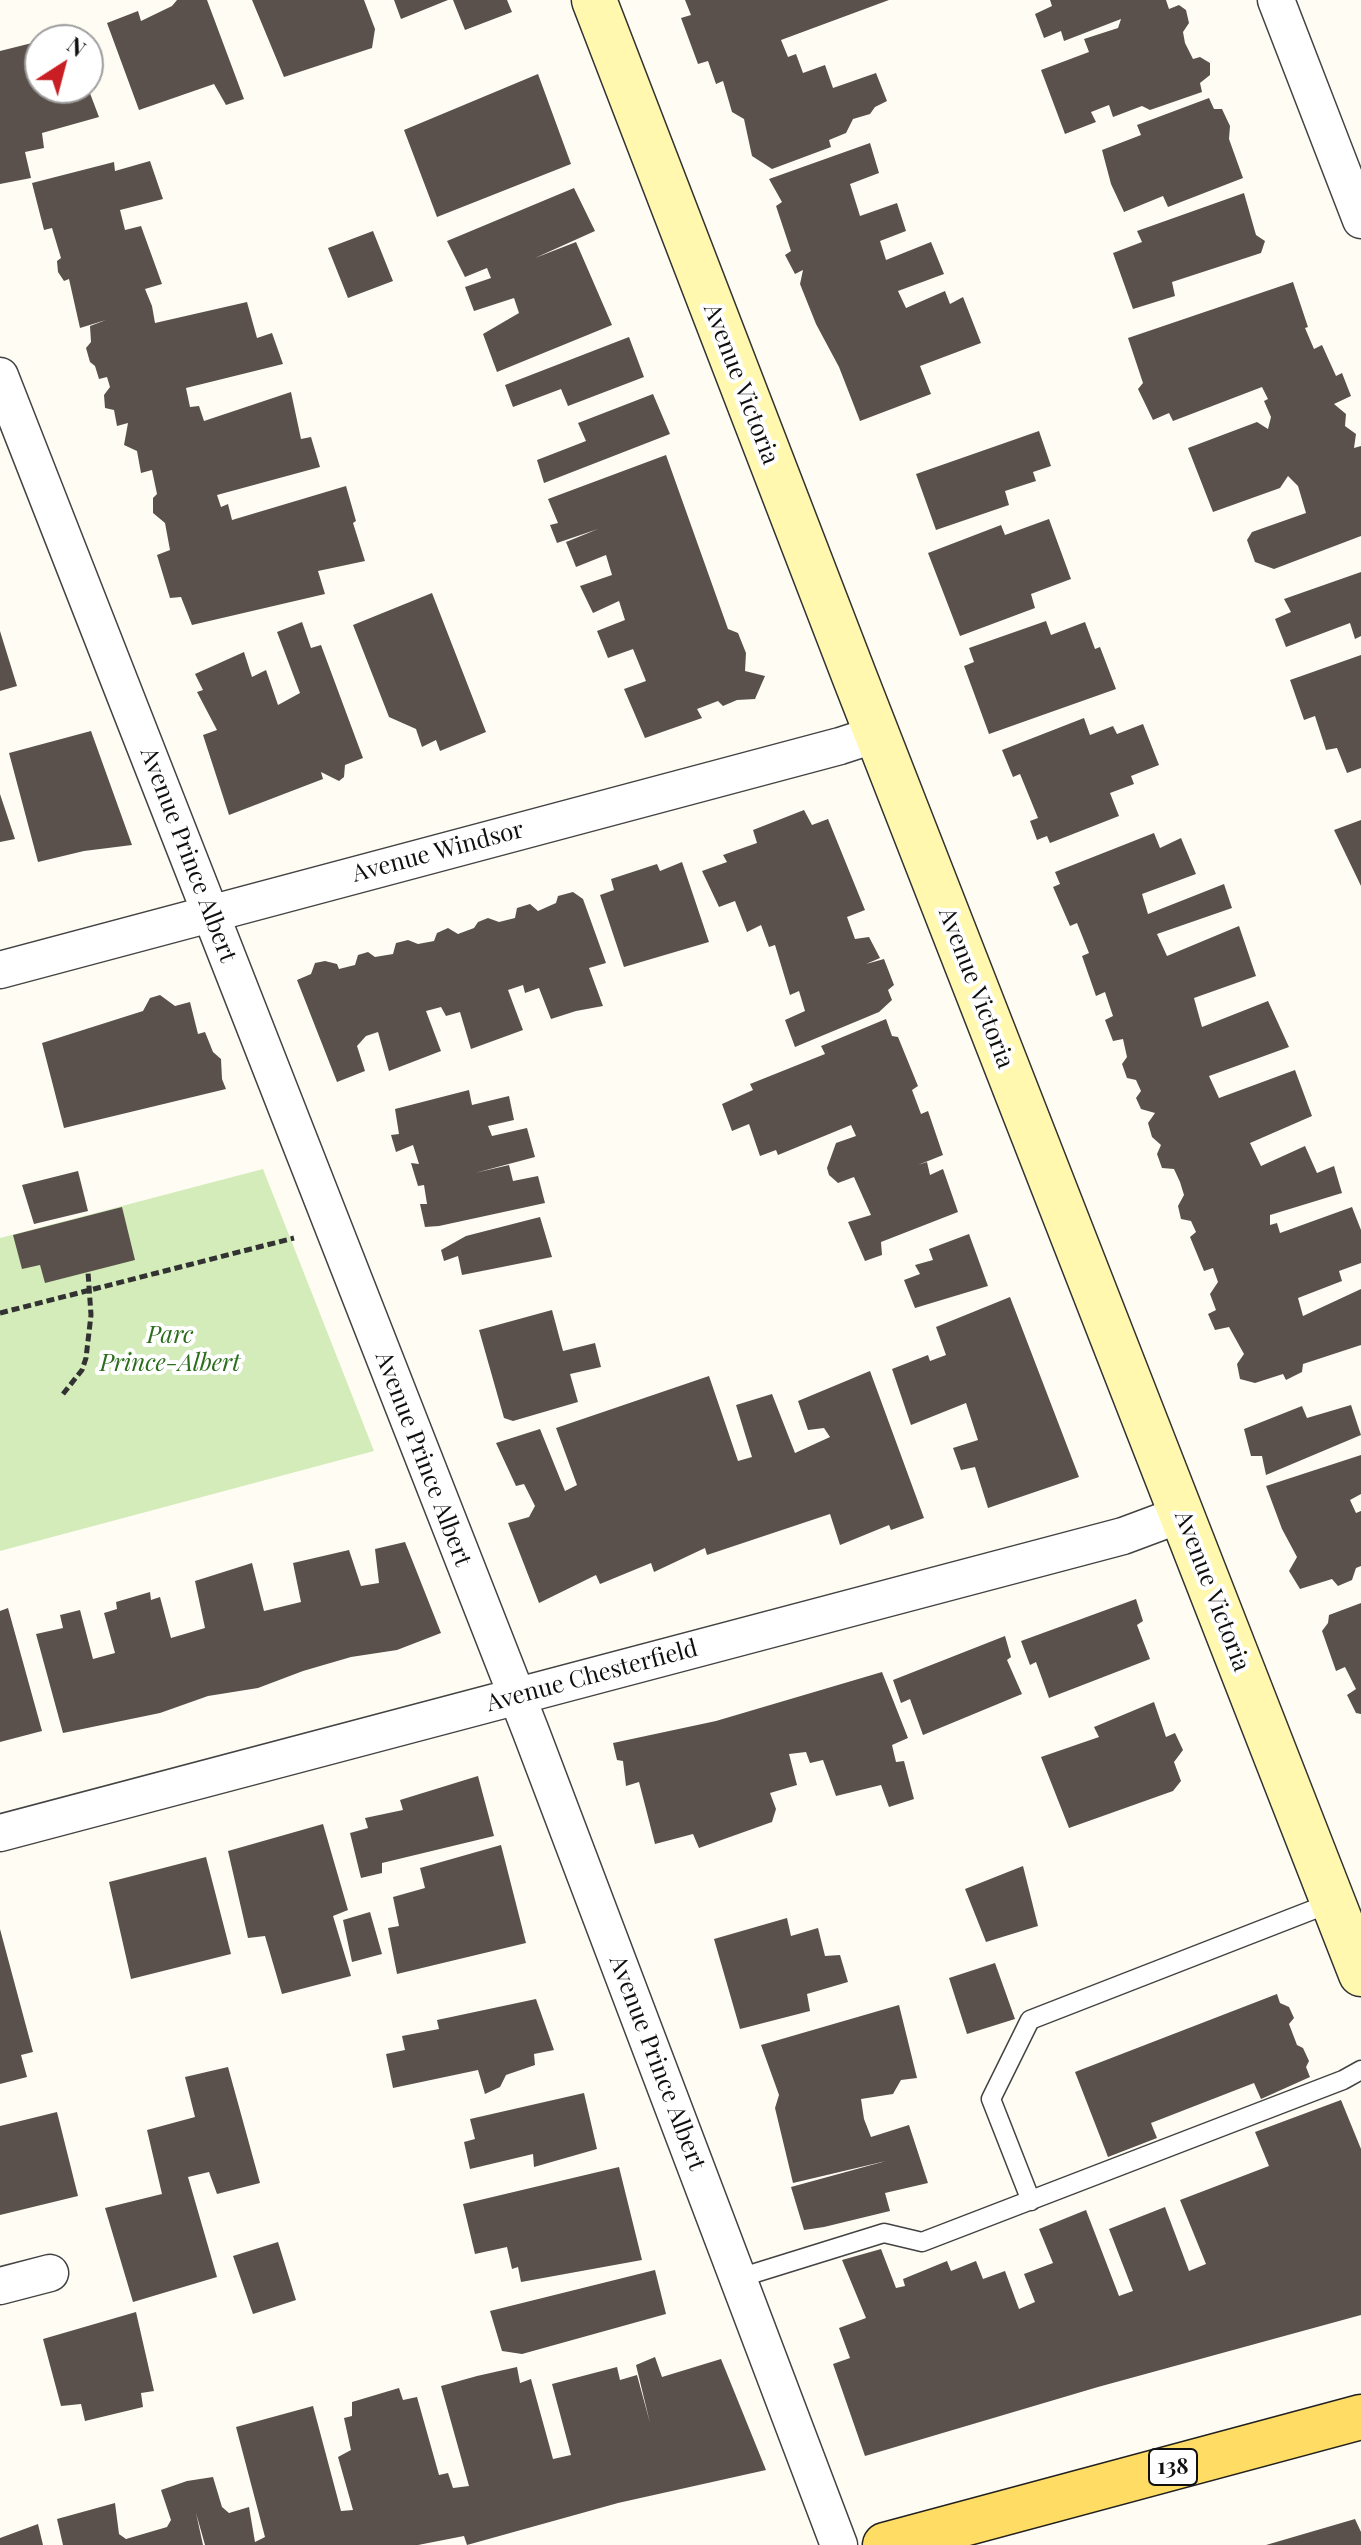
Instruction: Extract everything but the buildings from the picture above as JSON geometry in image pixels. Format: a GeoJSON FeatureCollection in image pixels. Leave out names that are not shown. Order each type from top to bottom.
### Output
{"type":"FeatureCollection","features":[{"type":"Feature","properties":{"kind":"main road","name":"138"},"geometry":{"type":"LineString","coordinates":[[885,2545],[1361,2417]]}},
{"type":"Feature","properties":{"kind":"street","name":"Avenue Victoria"},"geometry":{"type":"LineString","coordinates":[[594,0],[1361,1974]]}},
{"type":"Feature","properties":{"kind":"street"},"geometry":{"type":"LineString","coordinates":[[1276,0],[1361,220]]}},
{"type":"Feature","properties":{"kind":"street","name":"Avenue Prince Albert"},"geometry":{"type":"LineString","coordinates":[[0,376],[9,425],[211,912],[516,1697],[839,2545]]}},
{"type":"Feature","properties":{"kind":"street","name":"Avenue Windsor"},"geometry":{"type":"LineString","coordinates":[[0,970],[877,734]]}},
{"type":"Feature","properties":{"kind":"street","name":"Avenue Chesterfield"},"geometry":{"type":"LineString","coordinates":[[0,1833],[1134,1533],[1182,1514]]}},
{"type":"Feature","properties":{"kind":"street"},"geometry":{"type":"LineString","coordinates":[[0,2286],[50,2273]]}},
{"type":"Feature","properties":{"kind":"lane"},"geometry":{"type":"LineString","coordinates":[[1031,2201],[991,2099],[1030,2020],[1333,1902]]}},
{"type":"Feature","properties":{"kind":"lane"},"geometry":{"type":"LineString","coordinates":[[739,2278],[884,2233],[922,2242],[1343,2080],[1361,2070]]}},
{"type":"Feature","properties":{"kind":"path"},"geometry":{"type":"LineString","coordinates":[[0,1313],[295,1238]]}},
{"type":"Feature","properties":{"kind":"path"},"geometry":{"type":"LineString","coordinates":[[63,1394],[76,1379],[86,1358],[91,1315],[88,1272]]}},
{"type":"Feature","properties":{"kind":"green space","name":"Parc Prince-Albert"},"geometry":{"type":"Polygon","coordinates":[[[263,1169],[374,1451],[0,1551],[0,1238],[263,1169]]]}}]}
